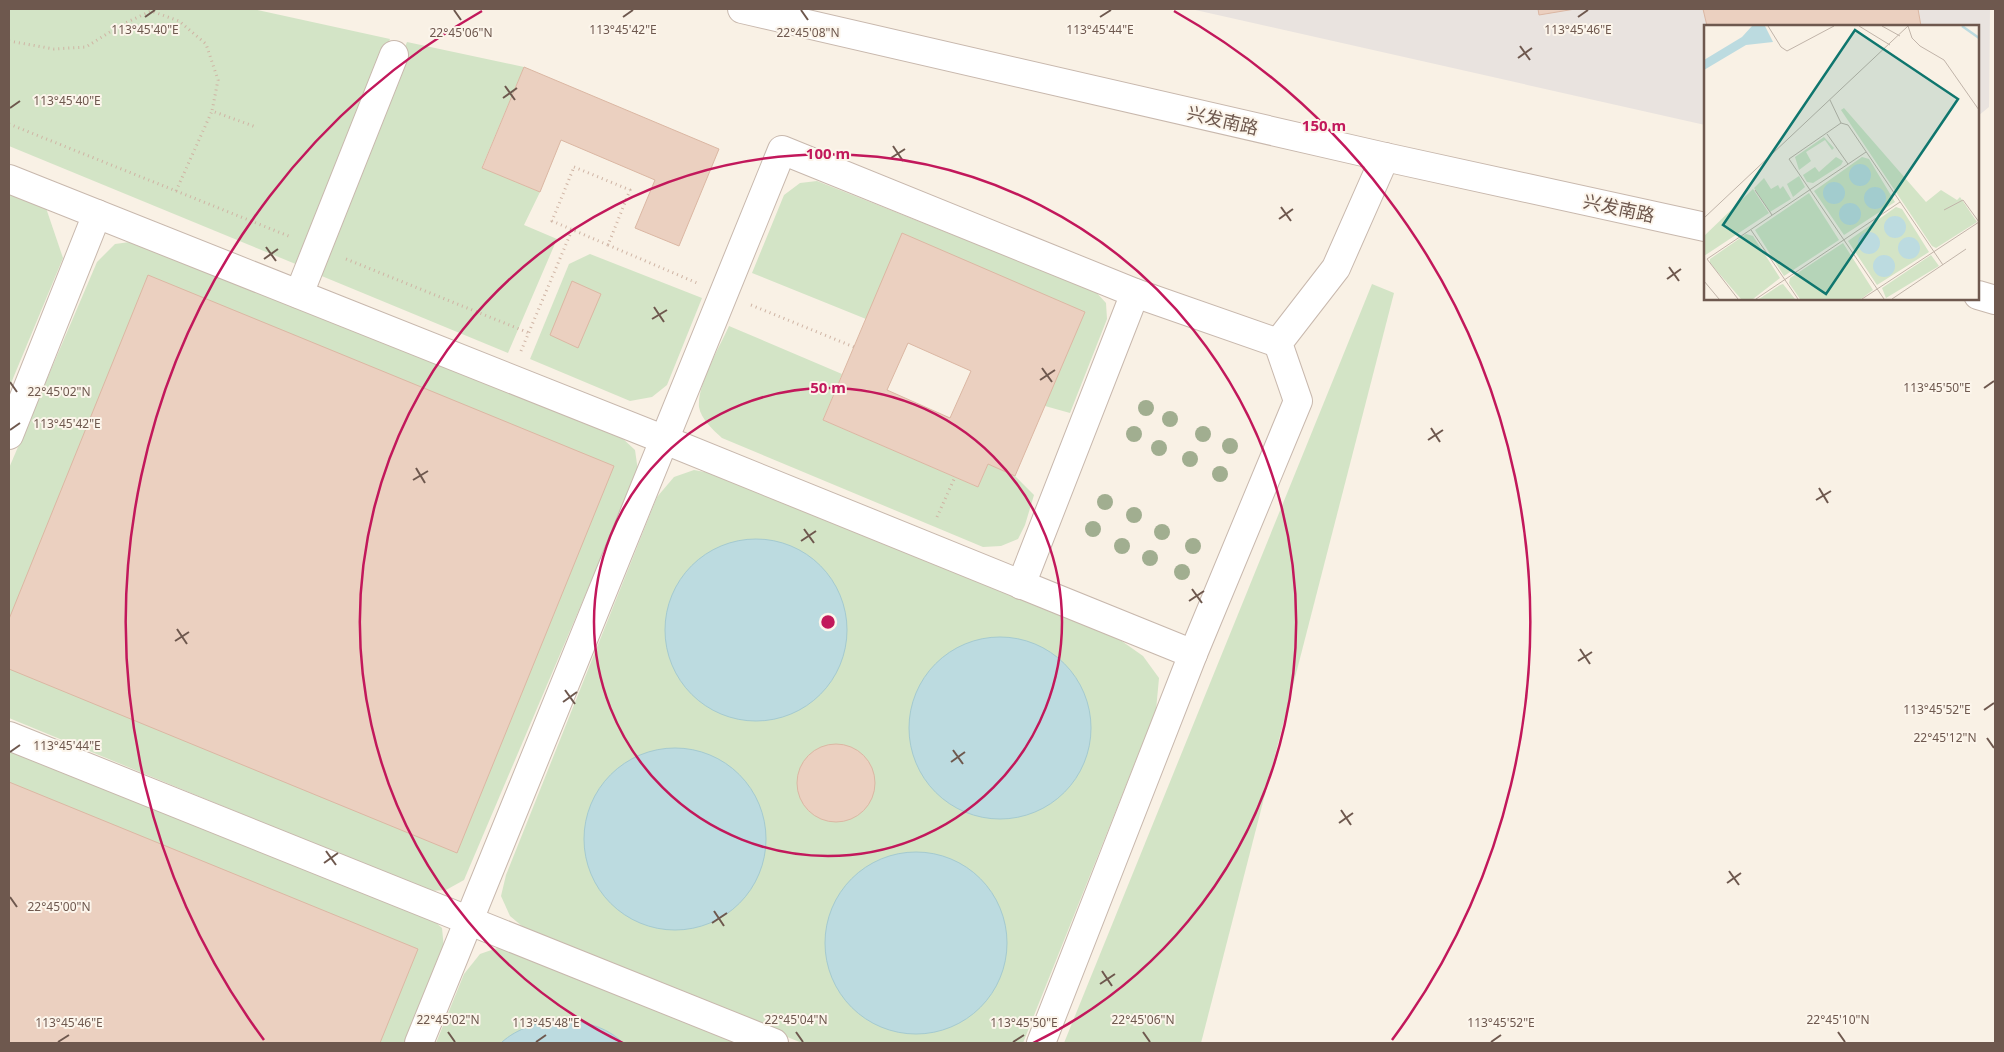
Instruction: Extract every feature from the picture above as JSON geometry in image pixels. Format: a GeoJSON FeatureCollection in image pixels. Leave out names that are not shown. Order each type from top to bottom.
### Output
{"type":"FeatureCollection","features":[{"type":"Feature","properties":{"kind":"street","name":"兴发南路"},"geometry":{"type":"LineString","coordinates":[[742,9],[1385,157],[1704,227]]}},
{"type":"Feature","properties":{"kind":"street"},"geometry":{"type":"LineString","coordinates":[[299,294],[394,55]]}},
{"type":"Feature","properties":{"kind":"street"},"geometry":{"type":"LineString","coordinates":[[419,1043],[782,150],[1135,293],[1278,343]]}},
{"type":"Feature","properties":{"kind":"street"},"geometry":{"type":"LineString","coordinates":[[1278,343],[1336,268],[1385,157]]}},
{"type":"Feature","properties":{"kind":"street"},"geometry":{"type":"LineString","coordinates":[[9,178],[665,440],[1193,654]]}},
{"type":"Feature","properties":{"kind":"street"},"geometry":{"type":"LineString","coordinates":[[9,435],[97,214]]}},
{"type":"Feature","properties":{"kind":"street"},"geometry":{"type":"LineString","coordinates":[[1021,585],[1135,293]]}},
{"type":"Feature","properties":{"kind":"street"},"geometry":{"type":"LineString","coordinates":[[1979,295],[1995,300]]}},
{"type":"Feature","properties":{"kind":"street"},"geometry":{"type":"LineString","coordinates":[[1041,1043],[1193,654],[1298,401],[1278,343]]}},
{"type":"Feature","properties":{"kind":"street"},"geometry":{"type":"LineString","coordinates":[[9,736],[468,922],[774,1043]]}},
{"type":"Feature","properties":{"kind":"path"},"geometry":{"type":"LineString","coordinates":[[9,41],[54,48],[86,47],[122,25],[151,11],[179,22],[206,44],[218,80],[212,111],[176,191]]}},
{"type":"Feature","properties":{"kind":"path"},"geometry":{"type":"LineString","coordinates":[[212,111],[256,127]]}},
{"type":"Feature","properties":{"kind":"path"},"geometry":{"type":"LineString","coordinates":[[9,124],[529,333]]}},
{"type":"Feature","properties":{"kind":"path"},"geometry":{"type":"LineString","coordinates":[[608,244],[630,190],[574,168],[552,221],[854,347]]}},
{"type":"Feature","properties":{"kind":"path"},"geometry":{"type":"LineString","coordinates":[[510,378],[572,230]]}},
{"type":"Feature","properties":{"kind":"path"},"geometry":{"type":"LineString","coordinates":[[924,546],[956,477]]}},
{"type":"Feature","properties":{"kind":"shaded area"},"geometry":{"type":"Polygon","coordinates":[[[1191,9],[1990,9],[1989,107],[1979,115],[1979,25],[1704,25],[1704,125],[1191,9]]]}},
{"type":"Feature","properties":{"kind":"green space"},"geometry":{"type":"Polygon","coordinates":[[[9,9],[253,9],[390,39],[298,265],[9,146],[9,9]]]}},
{"type":"Feature","properties":{"kind":"green space"},"geometry":{"type":"Polygon","coordinates":[[[407,42],[524,67],[482,167],[540,192],[524,225],[557,239],[508,353],[312,272],[407,42]]]}},
{"type":"Feature","properties":{"kind":"green space"},"geometry":{"type":"Polygon","coordinates":[[[817,181],[1095,291],[1106,303],[1107,319],[1070,413],[1045,406],[866,319],[752,273],[784,195],[800,183],[817,181]]]}},
{"type":"Feature","properties":{"kind":"green space"},"geometry":{"type":"Polygon","coordinates":[[[9,191],[45,205],[63,258],[9,388],[9,191]]]}},
{"type":"Feature","properties":{"kind":"green space"},"geometry":{"type":"Polygon","coordinates":[[[137,241],[620,436],[635,450],[638,471],[464,880],[446,890],[429,891],[9,718],[9,468],[97,262],[115,244],[137,241]]]}},
{"type":"Feature","properties":{"kind":"green space"},"geometry":{"type":"Polygon","coordinates":[[[590,254],[702,298],[667,385],[652,397],[630,401],[530,359],[569,264],[590,254]]]}},
{"type":"Feature","properties":{"kind":"green space"},"geometry":{"type":"Polygon","coordinates":[[[1372,284],[1394,293],[1201,1043],[1064,1043],[1372,284]]]}},
{"type":"Feature","properties":{"kind":"green space"},"geometry":{"type":"Polygon","coordinates":[[[729,326],[842,374],[823,420],[978,487],[988,464],[1015,476],[1034,495],[1025,525],[1018,539],[1001,546],[983,547],[722,438],[702,416],[699,398],[705,377],[729,326]]]}},
{"type":"Feature","properties":{"kind":"green space"},"geometry":{"type":"Polygon","coordinates":[[[694,470],[721,475],[1116,637],[1143,656],[1159,678],[1156,710],[1023,1043],[802,1043],[529,932],[510,916],[501,896],[506,875],[657,497],[674,477],[694,470]]]}},
{"type":"Feature","properties":{"kind":"green space"},"geometry":{"type":"Polygon","coordinates":[[[9,746],[426,914],[442,928],[444,949],[404,1043],[9,1043],[9,746]]]}},
{"type":"Feature","properties":{"kind":"green space"},"geometry":{"type":"Polygon","coordinates":[[[500,947],[748,1043],[436,1043],[464,974],[480,954],[500,947]]]}},
{"type":"Feature","properties":{"kind":"water"},"geometry":{"type":"Polygon","coordinates":[[[747,539],[765,539],[791,546],[807,554],[827,572],[840,595],[847,621],[847,639],[840,665],[827,688],[814,701],[782,717],[765,721],[747,721],[721,714],[705,706],[685,688],[669,656],[665,639],[665,621],[672,595],[680,579],[698,559],[730,543],[747,539]]]}},
{"type":"Feature","properties":{"kind":"water"},"geometry":{"type":"Polygon","coordinates":[[[1009,637],[1035,644],[1051,652],[1070,670],[1084,693],[1091,719],[1091,737],[1084,763],[1076,779],[1058,798],[1051,804],[1026,815],[1009,819],[991,819],[965,812],[949,804],[924,779],[916,763],[911,746],[909,719],[916,693],[924,677],[949,652],[965,644],[982,639],[1009,637]]]}},
{"type":"Feature","properties":{"kind":"water"},"geometry":{"type":"Polygon","coordinates":[[[684,748],[710,755],[726,763],[745,781],[759,804],[766,830],[766,848],[759,874],[751,890],[733,909],[726,915],[701,926],[684,930],[666,930],[640,923],[624,915],[599,890],[591,874],[586,857],[584,830],[591,804],[599,788],[624,763],[640,755],[657,750],[684,748]]]}},
{"type":"Feature","properties":{"kind":"water"},"geometry":{"type":"Polygon","coordinates":[[[925,852],[951,859],[967,867],[986,885],[1000,908],[1007,934],[1007,952],[1000,978],[992,994],[974,1013],[967,1019],[942,1030],[925,1034],[907,1034],[881,1027],[865,1019],[840,994],[832,978],[827,961],[825,934],[832,908],[840,892],[865,867],[881,859],[898,854],[925,852]]]}},
{"type":"Feature","properties":{"kind":"water"},"geometry":{"type":"Polygon","coordinates":[[[561,1019],[586,1023],[602,1029],[623,1043],[501,1043],[522,1029],[561,1019]]]}},
{"type":"Feature","properties":{"kind":"building"},"geometry":{"type":"Polygon","coordinates":[[[1538,9],[1575,9],[1539,15],[1538,9]]]}},
{"type":"Feature","properties":{"kind":"building"},"geometry":{"type":"Polygon","coordinates":[[[1703,9],[1918,9],[1921,25],[1707,25],[1703,9]]]}},
{"type":"Feature","properties":{"kind":"building"},"geometry":{"type":"Polygon","coordinates":[[[524,67],[719,149],[679,246],[635,228],[655,180],[561,140],[540,192],[482,168],[524,67]]]}},
{"type":"Feature","properties":{"kind":"building"},"geometry":{"type":"Polygon","coordinates":[[[902,233],[1085,312],[1015,476],[988,464],[978,487],[823,420],[902,233]],[[908,343],[887,390],[950,418],[971,371],[908,343]]]}},
{"type":"Feature","properties":{"kind":"building"},"geometry":{"type":"Polygon","coordinates":[[[148,275],[614,466],[457,853],[9,669],[9,619],[148,275]]]}},
{"type":"Feature","properties":{"kind":"building"},"geometry":{"type":"Polygon","coordinates":[[[572,281],[601,294],[578,348],[550,335],[572,281]]]}},
{"type":"Feature","properties":{"kind":"building"},"geometry":{"type":"Polygon","coordinates":[[[836,744],[851,747],[868,761],[872,768],[875,783],[872,798],[858,815],[851,819],[836,822],[821,819],[804,805],[800,798],[797,783],[800,768],[814,751],[821,747],[836,744]]]}},
{"type":"Feature","properties":{"kind":"building"},"geometry":{"type":"Polygon","coordinates":[[[9,782],[418,949],[380,1043],[9,1043],[9,782]]]}}]}
